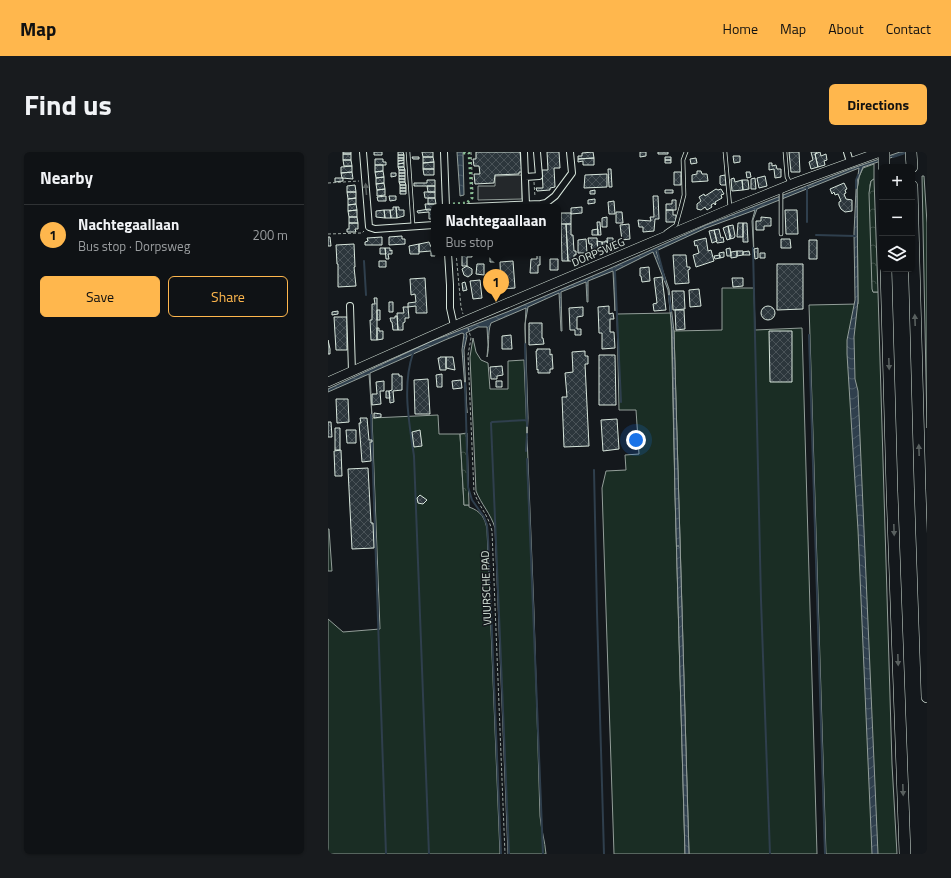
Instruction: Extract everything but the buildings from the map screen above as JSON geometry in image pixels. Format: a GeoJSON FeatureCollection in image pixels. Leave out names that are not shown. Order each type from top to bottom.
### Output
{"type":"FeatureCollection","features":[{"type":"Feature","properties":{"kind":"highway"},"geometry":{"type":"LineString","coordinates":[[884,152],[884,164]]}},
{"type":"Feature","properties":{"kind":"highway"},"geometry":{"type":"LineString","coordinates":[[911,152],[912,164]]}},
{"type":"Feature","properties":{"kind":"highway"},"geometry":{"type":"LineString","coordinates":[[912,200],[927,697]]}},
{"type":"Feature","properties":{"kind":"highway"},"geometry":{"type":"LineString","coordinates":[[886,272],[905,854]]}},
{"type":"Feature","properties":{"kind":"street"},"geometry":{"type":"LineString","coordinates":[[363,152],[369,227],[375,229],[431,225]]}},
{"type":"Feature","properties":{"kind":"street"},"geometry":{"type":"LineString","coordinates":[[444,152],[446,204]]}},
{"type":"Feature","properties":{"kind":"street"},"geometry":{"type":"LineString","coordinates":[[524,152],[526,204]]}},
{"type":"Feature","properties":{"kind":"street"},"geometry":{"type":"LineString","coordinates":[[525,177],[539,176],[537,152]]}},
{"type":"Feature","properties":{"kind":"street"},"geometry":{"type":"LineString","coordinates":[[542,204],[555,196],[572,173],[570,152]]}},
{"type":"Feature","properties":{"kind":"street"},"geometry":{"type":"LineString","coordinates":[[847,152],[850,162]]}},
{"type":"Feature","properties":{"kind":"street","name":"DORPSWEG"},"geometry":{"type":"LineString","coordinates":[[328,382],[454,326],[466,324],[730,209],[791,184],[880,152]]}},
{"type":"Feature","properties":{"kind":"street"},"geometry":{"type":"LineString","coordinates":[[448,256],[450,308],[454,326]]}},
{"type":"Feature","properties":{"kind":"street"},"geometry":{"type":"LineString","coordinates":[[350,306],[352,372]]}},
{"type":"Feature","properties":{"kind":"lane"},"geometry":{"type":"LineString","coordinates":[[408,152],[413,226]]}},
{"type":"Feature","properties":{"kind":"lane"},"geometry":{"type":"LineString","coordinates":[[666,236],[665,232],[676,225],[684,195],[683,160],[686,152]]}},
{"type":"Feature","properties":{"kind":"lane"},"geometry":{"type":"LineString","coordinates":[[725,152],[730,209]]}},
{"type":"Feature","properties":{"kind":"lane"},"geometry":{"type":"LineString","coordinates":[[785,152],[787,177],[791,184]]}},
{"type":"Feature","properties":{"kind":"lane"},"geometry":{"type":"LineString","coordinates":[[781,189],[781,234]]}},
{"type":"Feature","properties":{"kind":"path"},"geometry":{"type":"LineString","coordinates":[[471,152],[473,193]]}},
{"type":"Feature","properties":{"kind":"path"},"geometry":{"type":"LineString","coordinates":[[533,176],[539,204]]}},
{"type":"Feature","properties":{"kind":"path"},"geometry":{"type":"LineString","coordinates":[[328,183],[365,181]]}},
{"type":"Feature","properties":{"kind":"path"},"geometry":{"type":"LineString","coordinates":[[328,234],[362,233],[369,227]]}},
{"type":"Feature","properties":{"kind":"path","name":"VUURSCHE PAD"},"geometry":{"type":"LineString","coordinates":[[456,256],[461,308],[471,338],[468,355],[474,492],[478,502],[486,512],[492,530],[505,854]]}},
{"type":"Feature","properties":{"kind":"green space"},"geometry":{"type":"Polygon","coordinates":[[[874,164],[874,179],[871,181],[870,185],[873,292],[878,292],[892,764],[897,854],[826,854],[809,305],[858,304],[857,190],[859,177],[863,168],[874,164]]]}},
{"type":"Feature","properties":{"kind":"green space"},"geometry":{"type":"Polygon","coordinates":[[[922,176],[924,176],[927,223],[927,428],[922,176]]]}},
{"type":"Feature","properties":{"kind":"green space"},"geometry":{"type":"Polygon","coordinates":[[[874,179],[878,292],[873,292],[872,289],[869,193],[871,181],[874,179]]]}},
{"type":"Feature","properties":{"kind":"green space"},"geometry":{"type":"Polygon","coordinates":[[[722,288],[754,288],[755,330],[802,328],[817,854],[689,854],[674,331],[722,330],[722,288]]]}},
{"type":"Feature","properties":{"kind":"green space"},"geometry":{"type":"Polygon","coordinates":[[[671,313],[685,854],[614,854],[602,488],[606,471],[626,470],[625,455],[639,454],[636,410],[619,410],[617,314],[671,313]]]}},
{"type":"Feature","properties":{"kind":"green space"},"geometry":{"type":"Polygon","coordinates":[[[473,338],[476,352],[481,360],[488,363],[490,389],[508,389],[508,361],[524,360],[540,816],[546,854],[508,854],[495,528],[476,491],[470,357],[473,338]]]}},
{"type":"Feature","properties":{"kind":"green space"},"geometry":{"type":"Polygon","coordinates":[[[438,415],[439,434],[460,434],[464,505],[469,505],[469,507],[484,518],[487,529],[500,854],[328,854],[328,619],[343,632],[380,629],[372,418],[438,415]]]}},
{"type":"Feature","properties":{"kind":"green space"},"geometry":{"type":"Polygon","coordinates":[[[467,433],[469,505],[464,505],[460,434],[467,433]]]}},
{"type":"Feature","properties":{"kind":"green space"},"geometry":{"type":"Polygon","coordinates":[[[329,529],[332,571],[328,571],[329,529]]]}},
{"type":"Feature","properties":{"kind":"shaded area"},"geometry":{"type":"Polygon","coordinates":[[[522,175],[522,199],[478,200],[478,186],[495,186],[495,176],[522,175]]]}},
{"type":"Feature","properties":{"kind":"water"},"geometry":{"type":"Polygon","coordinates":[[[457,152],[466,152],[463,153],[464,195],[460,196],[457,152]]]}},
{"type":"Feature","properties":{"kind":"water"},"geometry":{"type":"Polygon","coordinates":[[[900,152],[908,152],[863,167],[859,177],[857,190],[858,301],[854,337],[855,379],[858,391],[878,854],[872,854],[858,530],[847,354],[847,340],[855,300],[854,233],[856,190],[859,168],[757,209],[753,220],[754,257],[752,221],[755,210],[706,228],[656,251],[669,289],[674,331],[689,854],[685,854],[672,331],[668,290],[653,252],[615,271],[615,311],[613,271],[588,281],[588,302],[586,282],[561,292],[562,331],[559,293],[528,307],[525,322],[526,308],[491,323],[487,357],[487,327],[478,327],[466,333],[467,336],[464,350],[467,413],[462,350],[464,334],[462,333],[370,373],[372,417],[369,374],[328,392],[328,389],[432,341],[507,312],[602,272],[706,225],[850,169],[900,152]]]}},
{"type":"Feature","properties":{"kind":"water"},"geometry":{"type":"Polygon","coordinates":[[[525,326],[528,418],[527,438],[525,328],[525,326]]]}},
{"type":"Feature","properties":{"kind":"waterway"},"geometry":{"type":"LineString","coordinates":[[893,157],[908,152]]}},
{"type":"Feature","properties":{"kind":"waterway"},"geometry":{"type":"LineString","coordinates":[[856,188],[856,180],[858,175]]}},
{"type":"Feature","properties":{"kind":"waterway"},"geometry":{"type":"LineString","coordinates":[[807,187],[807,222]]}},
{"type":"Feature","properties":{"kind":"waterway"},"geometry":{"type":"LineString","coordinates":[[816,235],[855,236]]}},
{"type":"Feature","properties":{"kind":"waterway"},"geometry":{"type":"LineString","coordinates":[[753,248],[761,600],[770,854]]}},
{"type":"Feature","properties":{"kind":"waterway"},"geometry":{"type":"LineString","coordinates":[[657,249],[665,280]]}},
{"type":"Feature","properties":{"kind":"waterway"},"geometry":{"type":"LineString","coordinates":[[364,261],[366,295]]}},
{"type":"Feature","properties":{"kind":"waterway"},"geometry":{"type":"LineString","coordinates":[[614,269],[621,402]]}},
{"type":"Feature","properties":{"kind":"waterway"},"geometry":{"type":"LineString","coordinates":[[669,296],[671,311]]}},
{"type":"Feature","properties":{"kind":"waterway"},"geometry":{"type":"LineString","coordinates":[[809,335],[825,854]]}},
{"type":"Feature","properties":{"kind":"waterway"},"geometry":{"type":"LineString","coordinates":[[525,344],[527,426]]}},
{"type":"Feature","properties":{"kind":"waterway"},"geometry":{"type":"LineString","coordinates":[[413,353],[407,391],[414,456],[429,854]]}},
{"type":"Feature","properties":{"kind":"waterway"},"geometry":{"type":"LineString","coordinates":[[465,383],[468,487],[472,500],[484,517],[487,525],[488,537],[501,854]]}},
{"type":"Feature","properties":{"kind":"waterway"},"geometry":{"type":"LineString","coordinates":[[371,415],[386,854]]}},
{"type":"Feature","properties":{"kind":"waterway"},"geometry":{"type":"LineString","coordinates":[[509,854],[491,423],[527,420]]}},
{"type":"Feature","properties":{"kind":"waterway"},"geometry":{"type":"LineString","coordinates":[[526,451],[527,434]]}},
{"type":"Feature","properties":{"kind":"waterway"},"geometry":{"type":"LineString","coordinates":[[527,459],[543,854]]}},
{"type":"Feature","properties":{"kind":"waterway"},"geometry":{"type":"LineString","coordinates":[[594,470],[604,854]]}},
{"type":"Feature","properties":{"kind":"hedge"},"geometry":{"type":"LineString","coordinates":[[453,204],[467,203],[472,198],[469,153],[463,153]]}},
{"type":"Feature","properties":{"kind":"place","name":"Nachtegaallaan"},"geometry":{"type":"Point","coordinates":[496,302]}}]}
